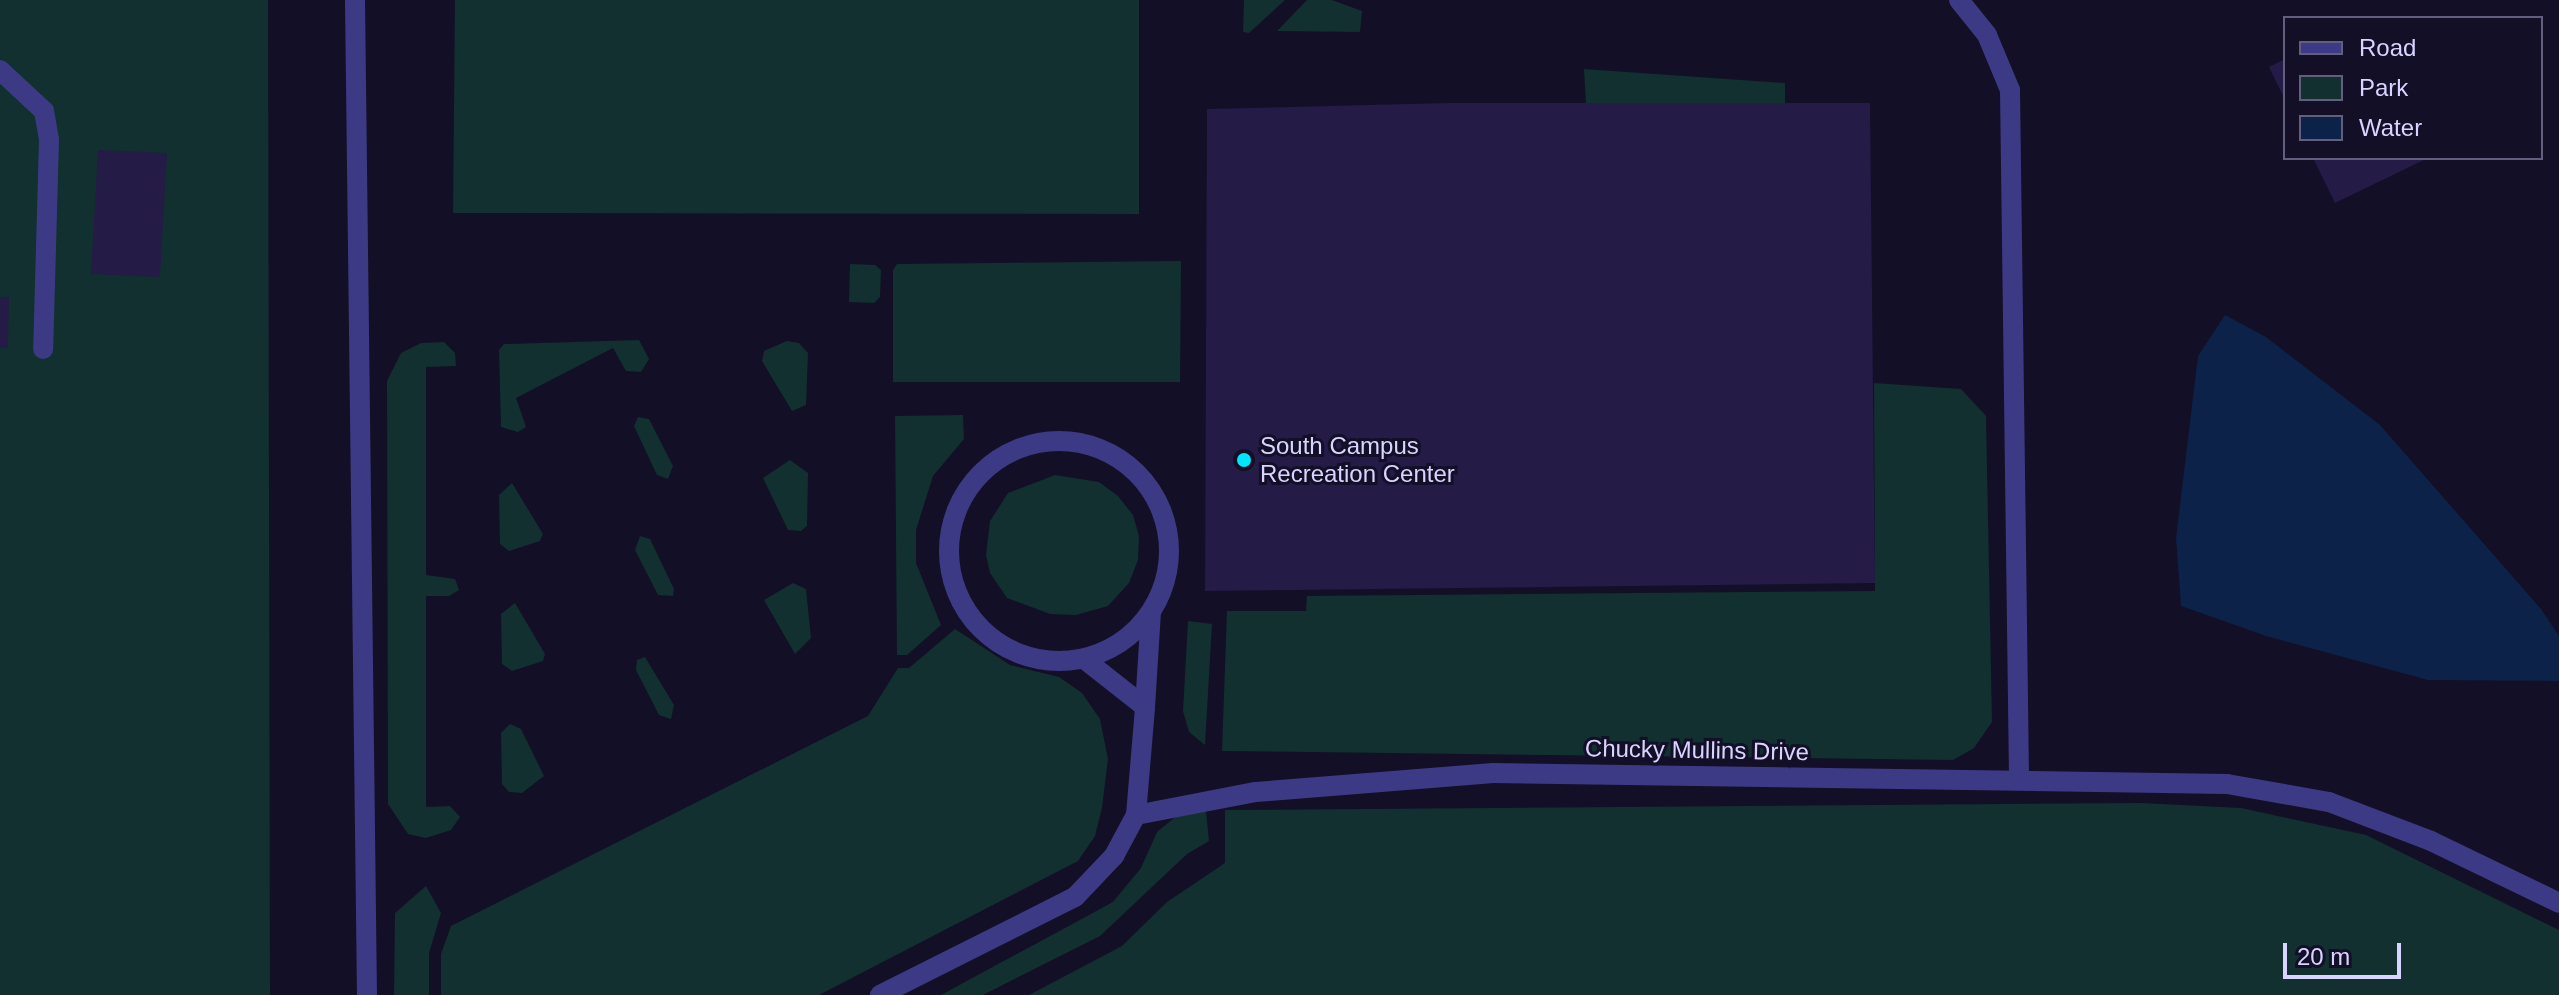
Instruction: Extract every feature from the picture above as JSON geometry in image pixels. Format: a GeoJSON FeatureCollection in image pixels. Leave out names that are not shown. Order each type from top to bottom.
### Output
{"type":"FeatureCollection","features":[{"type":"Feature","properties":{"kind":"street"},"geometry":{"type":"LineString","coordinates":[[355,0],[367,995]]}},
{"type":"Feature","properties":{"kind":"street"},"geometry":{"type":"LineString","coordinates":[[1959,0],[1987,35],[2010,90],[2019,780]]}},
{"type":"Feature","properties":{"kind":"street"},"geometry":{"type":"LineString","coordinates":[[0,70],[44,111],[49,140],[43,349]]}},
{"type":"Feature","properties":{"kind":"street"},"geometry":{"type":"LineString","coordinates":[[1054,440],[1091,444],[1123,460],[1149,485],[1165,517],[1170,554],[1163,589],[1151,610],[1118,645],[1084,659],[1048,661],[1012,651],[982,630],[960,601],[950,566],[951,530],[964,495],[987,467],[1019,448],[1054,440]]}},
{"type":"Feature","properties":{"kind":"street"},"geometry":{"type":"LineString","coordinates":[[880,995],[1075,897],[1114,856],[1136,815],[1151,610]]}},
{"type":"Feature","properties":{"kind":"street"},"geometry":{"type":"LineString","coordinates":[[1084,659],[1145,707]]}},
{"type":"Feature","properties":{"kind":"street","name":"Chucky Mullins Drive"},"geometry":{"type":"LineString","coordinates":[[1136,815],[1256,792],[1493,773],[2227,784],[2329,802],[2431,841],[2559,903]]}},
{"type":"Feature","properties":{"kind":"green space"},"geometry":{"type":"Polygon","coordinates":[[[0,0],[268,0],[270,995],[0,995],[0,0]]]}},
{"type":"Feature","properties":{"kind":"green space"},"geometry":{"type":"Polygon","coordinates":[[[455,0],[1139,0],[1139,214],[453,213],[455,0]]]}},
{"type":"Feature","properties":{"kind":"green space"},"geometry":{"type":"Polygon","coordinates":[[[1244,0],[1285,0],[1249,33],[1243,32],[1244,0]]]}},
{"type":"Feature","properties":{"kind":"green space"},"geometry":{"type":"Polygon","coordinates":[[[1307,0],[1332,0],[1362,11],[1360,32],[1277,31],[1307,0]]]}},
{"type":"Feature","properties":{"kind":"green space"},"geometry":{"type":"Polygon","coordinates":[[[1584,69],[1785,83],[1785,103],[1586,104],[1584,69]]]}},
{"type":"Feature","properties":{"kind":"green space"},"geometry":{"type":"Polygon","coordinates":[[[1181,261],[1180,382],[893,382],[893,270],[897,264],[1181,261]]]}},
{"type":"Feature","properties":{"kind":"green space"},"geometry":{"type":"Polygon","coordinates":[[[850,264],[875,265],[881,270],[880,297],[874,303],[849,302],[850,264]]]}},
{"type":"Feature","properties":{"kind":"green space"},"geometry":{"type":"Polygon","coordinates":[[[639,340],[649,359],[641,372],[626,371],[613,348],[516,398],[526,427],[518,432],[501,427],[499,350],[504,344],[639,340]]]}},
{"type":"Feature","properties":{"kind":"green space"},"geometry":{"type":"Polygon","coordinates":[[[787,341],[799,343],[808,353],[806,405],[792,411],[762,361],[764,351],[787,341]]]}},
{"type":"Feature","properties":{"kind":"green space"},"geometry":{"type":"Polygon","coordinates":[[[444,342],[455,353],[456,366],[426,367],[426,575],[455,579],[459,590],[449,596],[426,596],[426,807],[450,806],[460,817],[451,830],[426,838],[408,834],[388,804],[387,381],[401,353],[421,343],[444,342]]]}},
{"type":"Feature","properties":{"kind":"green space"},"geometry":{"type":"Polygon","coordinates":[[[1874,383],[1961,389],[1986,416],[1992,722],[1974,748],[1953,760],[1222,751],[1227,611],[1306,611],[1307,596],[1875,591],[1874,383]]]}},
{"type":"Feature","properties":{"kind":"green space"},"geometry":{"type":"Polygon","coordinates":[[[963,415],[964,439],[933,476],[916,530],[916,563],[941,625],[907,655],[897,655],[895,416],[963,415]]]}},
{"type":"Feature","properties":{"kind":"green space"},"geometry":{"type":"Polygon","coordinates":[[[638,417],[649,419],[673,466],[668,479],[657,475],[634,426],[638,417]]]}},
{"type":"Feature","properties":{"kind":"green space"},"geometry":{"type":"Polygon","coordinates":[[[790,460],[808,473],[807,526],[801,531],[788,530],[763,478],[790,460]]]}},
{"type":"Feature","properties":{"kind":"green space"},"geometry":{"type":"Polygon","coordinates":[[[1055,475],[1099,482],[1118,496],[1133,515],[1139,536],[1138,560],[1129,583],[1108,606],[1076,615],[1050,614],[1007,598],[990,573],[986,555],[990,521],[1008,493],[1055,475]]]}},
{"type":"Feature","properties":{"kind":"green space"},"geometry":{"type":"Polygon","coordinates":[[[512,483],[543,534],[540,541],[509,551],[500,544],[499,495],[512,483]]]}},
{"type":"Feature","properties":{"kind":"green space"},"geometry":{"type":"Polygon","coordinates":[[[640,536],[650,539],[674,589],[673,596],[658,595],[635,550],[640,536]]]}},
{"type":"Feature","properties":{"kind":"green space"},"geometry":{"type":"Polygon","coordinates":[[[793,583],[806,589],[811,638],[795,654],[764,600],[793,583]]]}},
{"type":"Feature","properties":{"kind":"green space"},"geometry":{"type":"Polygon","coordinates":[[[515,603],[545,654],[543,661],[512,671],[502,664],[501,614],[515,603]]]}},
{"type":"Feature","properties":{"kind":"green space"},"geometry":{"type":"Polygon","coordinates":[[[1188,621],[1212,624],[1205,745],[1189,732],[1183,711],[1188,621]]]}},
{"type":"Feature","properties":{"kind":"green space"},"geometry":{"type":"Polygon","coordinates":[[[955,629],[1010,665],[1059,677],[1082,693],[1100,719],[1108,759],[1102,808],[1095,836],[1078,861],[819,995],[441,995],[441,954],[451,926],[868,716],[898,668],[909,668],[955,629]]]}},
{"type":"Feature","properties":{"kind":"green space"},"geometry":{"type":"Polygon","coordinates":[[[645,657],[674,705],[671,719],[659,715],[636,670],[637,660],[645,657]]]}},
{"type":"Feature","properties":{"kind":"green space"},"geometry":{"type":"Polygon","coordinates":[[[510,724],[521,729],[544,776],[522,793],[509,792],[502,784],[501,733],[510,724]]]}},
{"type":"Feature","properties":{"kind":"green space"},"geometry":{"type":"Polygon","coordinates":[[[2141,803],[2241,808],[2366,835],[2559,930],[2559,995],[1029,995],[1122,946],[1167,902],[1225,863],[1225,810],[2141,803]]]}},
{"type":"Feature","properties":{"kind":"green space"},"geometry":{"type":"Polygon","coordinates":[[[1206,811],[1209,841],[1187,854],[1100,936],[983,995],[941,995],[1113,902],[1141,868],[1157,832],[1179,814],[1206,811]]]}},
{"type":"Feature","properties":{"kind":"green space"},"geometry":{"type":"Polygon","coordinates":[[[426,886],[441,913],[429,953],[429,995],[394,995],[395,913],[426,886]]]}},
{"type":"Feature","properties":{"kind":"water"},"geometry":{"type":"Polygon","coordinates":[[[2225,315],[2266,337],[2380,425],[2541,609],[2559,636],[2559,681],[2428,680],[2266,636],[2181,606],[2176,538],[2198,356],[2225,315]]]}},
{"type":"Feature","properties":{"kind":"building"},"geometry":{"type":"Polygon","coordinates":[[[2283,60],[2283,96],[2269,67],[2283,60]]]}},
{"type":"Feature","properties":{"kind":"building"},"geometry":{"type":"Polygon","coordinates":[[[1447,103],[1870,103],[1875,583],[1205,591],[1207,109],[1447,103]]]}},
{"type":"Feature","properties":{"kind":"building"},"geometry":{"type":"Polygon","coordinates":[[[98,150],[167,153],[160,277],[91,274],[98,150]]]}},
{"type":"Feature","properties":{"kind":"building"},"geometry":{"type":"Polygon","coordinates":[[[2314,160],[2424,160],[2335,203],[2314,160]]]}},
{"type":"Feature","properties":{"kind":"building"},"geometry":{"type":"Polygon","coordinates":[[[0,297],[9,297],[8,348],[0,348],[0,297]]]}},
{"type":"Feature","properties":{"kind":"place","name":"South Campus Recreation Center"},"geometry":{"type":"Point","coordinates":[1244,460]}}]}
